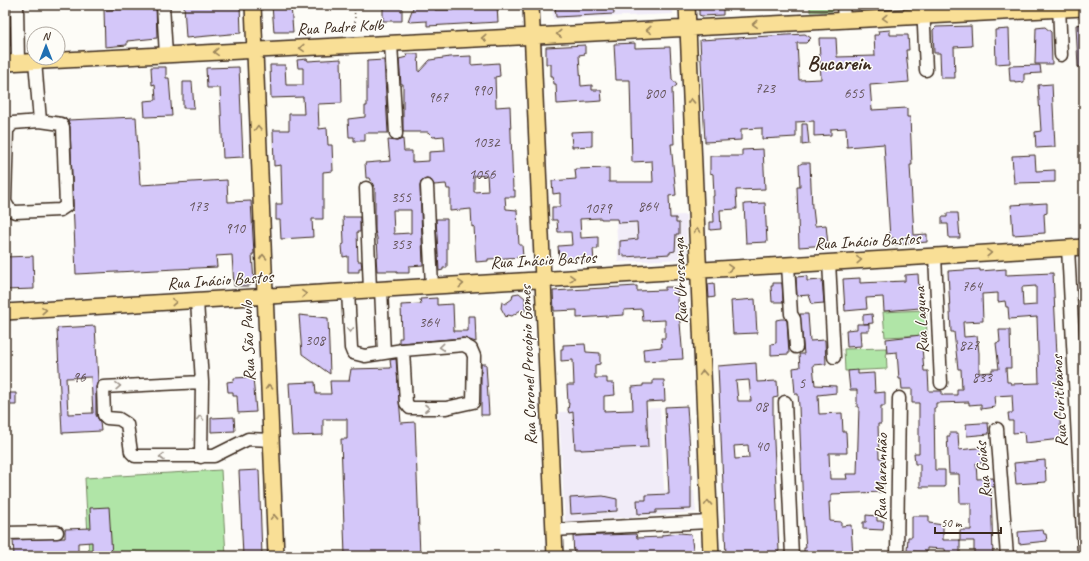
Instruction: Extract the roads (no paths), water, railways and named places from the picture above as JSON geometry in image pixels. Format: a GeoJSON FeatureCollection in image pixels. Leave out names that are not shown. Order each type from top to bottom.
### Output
{"type":"FeatureCollection","features":[{"type":"Feature","properties":{"kind":"main road","name":"Rua São Paulo"},"geometry":{"type":"LineString","coordinates":[[253,5],[276,556]]}},
{"type":"Feature","properties":{"kind":"main road","name":"Rua Coronel Procópio Gomes"},"geometry":{"type":"LineString","coordinates":[[522,5],[528,36],[538,280],[544,556]]}},
{"type":"Feature","properties":{"kind":"main road","name":"Rua Coronel Procópio Gomes"},"geometry":{"type":"LineString","coordinates":[[528,36],[532,5]]}},
{"type":"Feature","properties":{"kind":"main road","name":"Rua Urussanga"},"geometry":{"type":"LineString","coordinates":[[687,5],[711,556]]}},
{"type":"Feature","properties":{"kind":"main road","name":"Rua Padre Kolb"},"geometry":{"type":"LineString","coordinates":[[66,60],[844,20],[923,10],[1059,7],[1084,8]]}},
{"type":"Feature","properties":{"kind":"main road","name":"Rua Padre Kolb"},"geometry":{"type":"LineString","coordinates":[[12,63],[26,62]]}},
{"type":"Feature","properties":{"kind":"main road","name":"Rua Inácio Bastos"},"geometry":{"type":"LineString","coordinates":[[5,312],[1084,247]]}},
{"type":"Feature","properties":{"kind":"main road","name":"Rua Coronel Procópio Gomes"},"geometry":{"type":"LineString","coordinates":[[538,280],[554,530],[554,556]]}},
{"type":"Feature","properties":{"kind":"street"},"geometry":{"type":"LineString","coordinates":[[12,63],[17,5]]}},
{"type":"Feature","properties":{"kind":"street"},"geometry":{"type":"LineString","coordinates":[[163,5],[166,55]]}},
{"type":"Feature","properties":{"kind":"street"},"geometry":{"type":"LineString","coordinates":[[843,5],[844,20]]}},
{"type":"Feature","properties":{"kind":"street"},"geometry":{"type":"LineString","coordinates":[[1059,7],[1060,55]]}},
{"type":"Feature","properties":{"kind":"street"},"geometry":{"type":"LineString","coordinates":[[923,10],[926,70]]}},
{"type":"Feature","properties":{"kind":"street"},"geometry":{"type":"LineString","coordinates":[[391,43],[396,134]]}},
{"type":"Feature","properties":{"kind":"street"},"geometry":{"type":"LineString","coordinates":[[35,66],[40,120]]}},
{"type":"Feature","properties":{"kind":"street"},"geometry":{"type":"LineString","coordinates":[[40,120],[61,124],[63,127],[66,206],[60,210],[15,212],[9,209],[5,202],[7,130],[13,123],[40,120]]}},
{"type":"Feature","properties":{"kind":"street"},"geometry":{"type":"LineString","coordinates":[[427,186],[432,286]]}},
{"type":"Feature","properties":{"kind":"street"},"geometry":{"type":"LineString","coordinates":[[366,188],[375,290],[384,353]]}},
{"type":"Feature","properties":{"kind":"street","name":"Rua Curitibanos"},"geometry":{"type":"LineString","coordinates":[[1068,248],[1084,553]]}},
{"type":"Feature","properties":{"kind":"street","name":"Rua Laguna"},"geometry":{"type":"LineString","coordinates":[[935,256],[941,383]]}},
{"type":"Feature","properties":{"kind":"street"},"geometry":{"type":"LineString","coordinates":[[829,262],[834,357]]}},
{"type":"Feature","properties":{"kind":"street"},"geometry":{"type":"LineString","coordinates":[[788,265],[796,347]]}},
{"type":"Feature","properties":{"kind":"street"},"geometry":{"type":"LineString","coordinates":[[348,291],[350,348],[353,353],[365,356],[403,350],[464,345],[468,347],[474,356],[473,402],[446,408],[410,408],[406,403],[403,350]]}},
{"type":"Feature","properties":{"kind":"street"},"geometry":{"type":"LineString","coordinates":[[197,300],[202,382],[200,401],[201,457]]}},
{"type":"Feature","properties":{"kind":"street"},"geometry":{"type":"LineString","coordinates":[[202,382],[103,388],[104,415],[107,418],[119,419],[127,424],[132,455],[146,457],[214,456],[248,439],[271,440]]}},
{"type":"Feature","properties":{"kind":"street","name":"Rua Maranhão"},"geometry":{"type":"LineString","coordinates":[[897,556],[899,398]]}},
{"type":"Feature","properties":{"kind":"street"},"geometry":{"type":"LineString","coordinates":[[785,402],[792,556]]}},
{"type":"Feature","properties":{"kind":"street","name":"Rua Goiás"},"geometry":{"type":"LineString","coordinates":[[997,429],[1007,556]]}},
{"type":"Feature","properties":{"kind":"street"},"geometry":{"type":"LineString","coordinates":[[554,530],[709,522]]}},
{"type":"Feature","properties":{"kind":"street"},"geometry":{"type":"LineString","coordinates":[[5,533],[57,532]]}},
{"type":"Feature","properties":{"kind":"district","name":"Bucarein"},"geometry":{"type":"Point","coordinates":[839,63]}}]}
